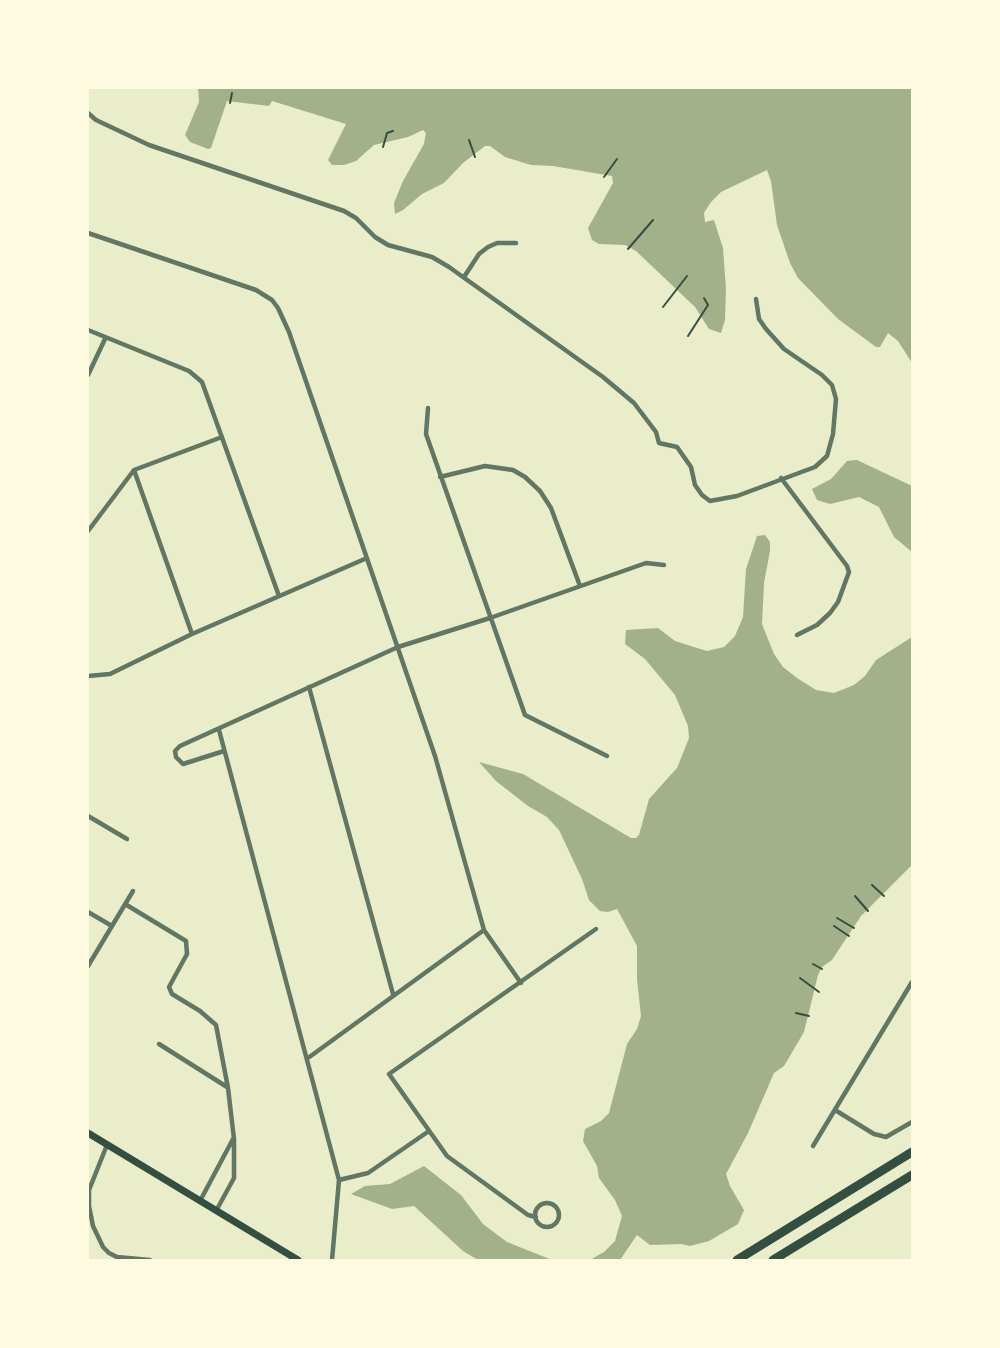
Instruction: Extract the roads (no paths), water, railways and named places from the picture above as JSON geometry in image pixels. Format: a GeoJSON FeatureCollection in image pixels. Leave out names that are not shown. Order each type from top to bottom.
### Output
{"type":"FeatureCollection","features":[{"type":"Feature","properties":{"kind":"highway"},"geometry":{"type":"LineString","coordinates":[[737,1261],[912,1152]]}},
{"type":"Feature","properties":{"kind":"highway"},"geometry":{"type":"LineString","coordinates":[[773,1261],[912,1175]]}},
{"type":"Feature","properties":{"kind":"main road"},"geometry":{"type":"LineString","coordinates":[[88,1133],[298,1261]]}},
{"type":"Feature","properties":{"kind":"street"},"geometry":{"type":"LineString","coordinates":[[88,113],[96,120],[149,145],[344,211],[388,245],[432,257],[603,377],[634,403],[656,432],[659,443],[677,447],[691,467],[695,485],[710,501],[737,496],[815,467],[827,456],[833,434],[836,399],[832,385],[784,349],[765,329],[759,319],[756,299]]}},
{"type":"Feature","properties":{"kind":"street"},"geometry":{"type":"LineString","coordinates":[[88,233],[256,290],[272,300],[278,309],[289,332],[435,756],[484,930],[521,983]]}},
{"type":"Feature","properties":{"kind":"street"},"geometry":{"type":"LineString","coordinates":[[464,277],[478,254],[488,247],[497,243],[516,243]]}},
{"type":"Feature","properties":{"kind":"street"},"geometry":{"type":"LineString","coordinates":[[88,330],[180,367],[195,375],[206,390],[279,596]]}},
{"type":"Feature","properties":{"kind":"street"},"geometry":{"type":"LineString","coordinates":[[88,376],[105,339]]}},
{"type":"Feature","properties":{"kind":"street"},"geometry":{"type":"LineString","coordinates":[[428,408],[426,434],[525,715],[607,756]]}},
{"type":"Feature","properties":{"kind":"street"},"geometry":{"type":"LineString","coordinates":[[88,531],[134,470],[222,438]]}},
{"type":"Feature","properties":{"kind":"street"},"geometry":{"type":"LineString","coordinates":[[440,477],[485,466],[513,470],[526,477],[540,491],[551,508],[580,586]]}},
{"type":"Feature","properties":{"kind":"street"},"geometry":{"type":"LineString","coordinates":[[134,470],[192,634]]}},
{"type":"Feature","properties":{"kind":"street"},"geometry":{"type":"LineString","coordinates":[[781,478],[849,572],[838,602],[830,613],[817,625],[797,635]]}},
{"type":"Feature","properties":{"kind":"street"},"geometry":{"type":"LineString","coordinates":[[88,676],[110,674],[192,634],[367,558]]}},
{"type":"Feature","properties":{"kind":"street"},"geometry":{"type":"LineString","coordinates":[[224,751],[183,764],[176,757],[175,751],[180,746],[398,647],[646,563],[664,565]]}},
{"type":"Feature","properties":{"kind":"street"},"geometry":{"type":"LineString","coordinates":[[309,687],[393,994]]}},
{"type":"Feature","properties":{"kind":"street"},"geometry":{"type":"LineString","coordinates":[[219,730],[340,1180],[332,1261]]}},
{"type":"Feature","properties":{"kind":"street"},"geometry":{"type":"LineString","coordinates":[[88,816],[127,839]]}},
{"type":"Feature","properties":{"kind":"street"},"geometry":{"type":"LineString","coordinates":[[88,966],[133,891]]}},
{"type":"Feature","properties":{"kind":"street"},"geometry":{"type":"LineString","coordinates":[[125,904],[186,940],[187,954],[169,987],[172,994],[200,1011],[216,1026],[234,1139],[234,1178],[216,1211]]}},
{"type":"Feature","properties":{"kind":"street"},"geometry":{"type":"LineString","coordinates":[[88,912],[112,926]]}},
{"type":"Feature","properties":{"kind":"street"},"geometry":{"type":"LineString","coordinates":[[536,1217],[537,1209],[543,1204],[554,1205],[559,1211],[556,1222],[550,1226],[542,1225],[536,1217],[528,1215],[447,1156],[389,1074],[596,929]]}},
{"type":"Feature","properties":{"kind":"street"},"geometry":{"type":"LineString","coordinates":[[308,1058],[484,930]]}},
{"type":"Feature","properties":{"kind":"street"},"geometry":{"type":"LineString","coordinates":[[813,1146],[912,982]]}},
{"type":"Feature","properties":{"kind":"street"},"geometry":{"type":"LineString","coordinates":[[159,1044],[228,1088]]}},
{"type":"Feature","properties":{"kind":"street"},"geometry":{"type":"LineString","coordinates":[[835,1110],[874,1134],[886,1137],[912,1122]]}},
{"type":"Feature","properties":{"kind":"street"},"geometry":{"type":"LineString","coordinates":[[340,1180],[368,1173],[429,1131]]}},
{"type":"Feature","properties":{"kind":"street"},"geometry":{"type":"LineString","coordinates":[[200,1201],[234,1139]]}},
{"type":"Feature","properties":{"kind":"street"},"geometry":{"type":"LineString","coordinates":[[107,1145],[89,1190],[93,1226],[103,1247],[109,1253],[117,1257],[150,1259]]}}]}
